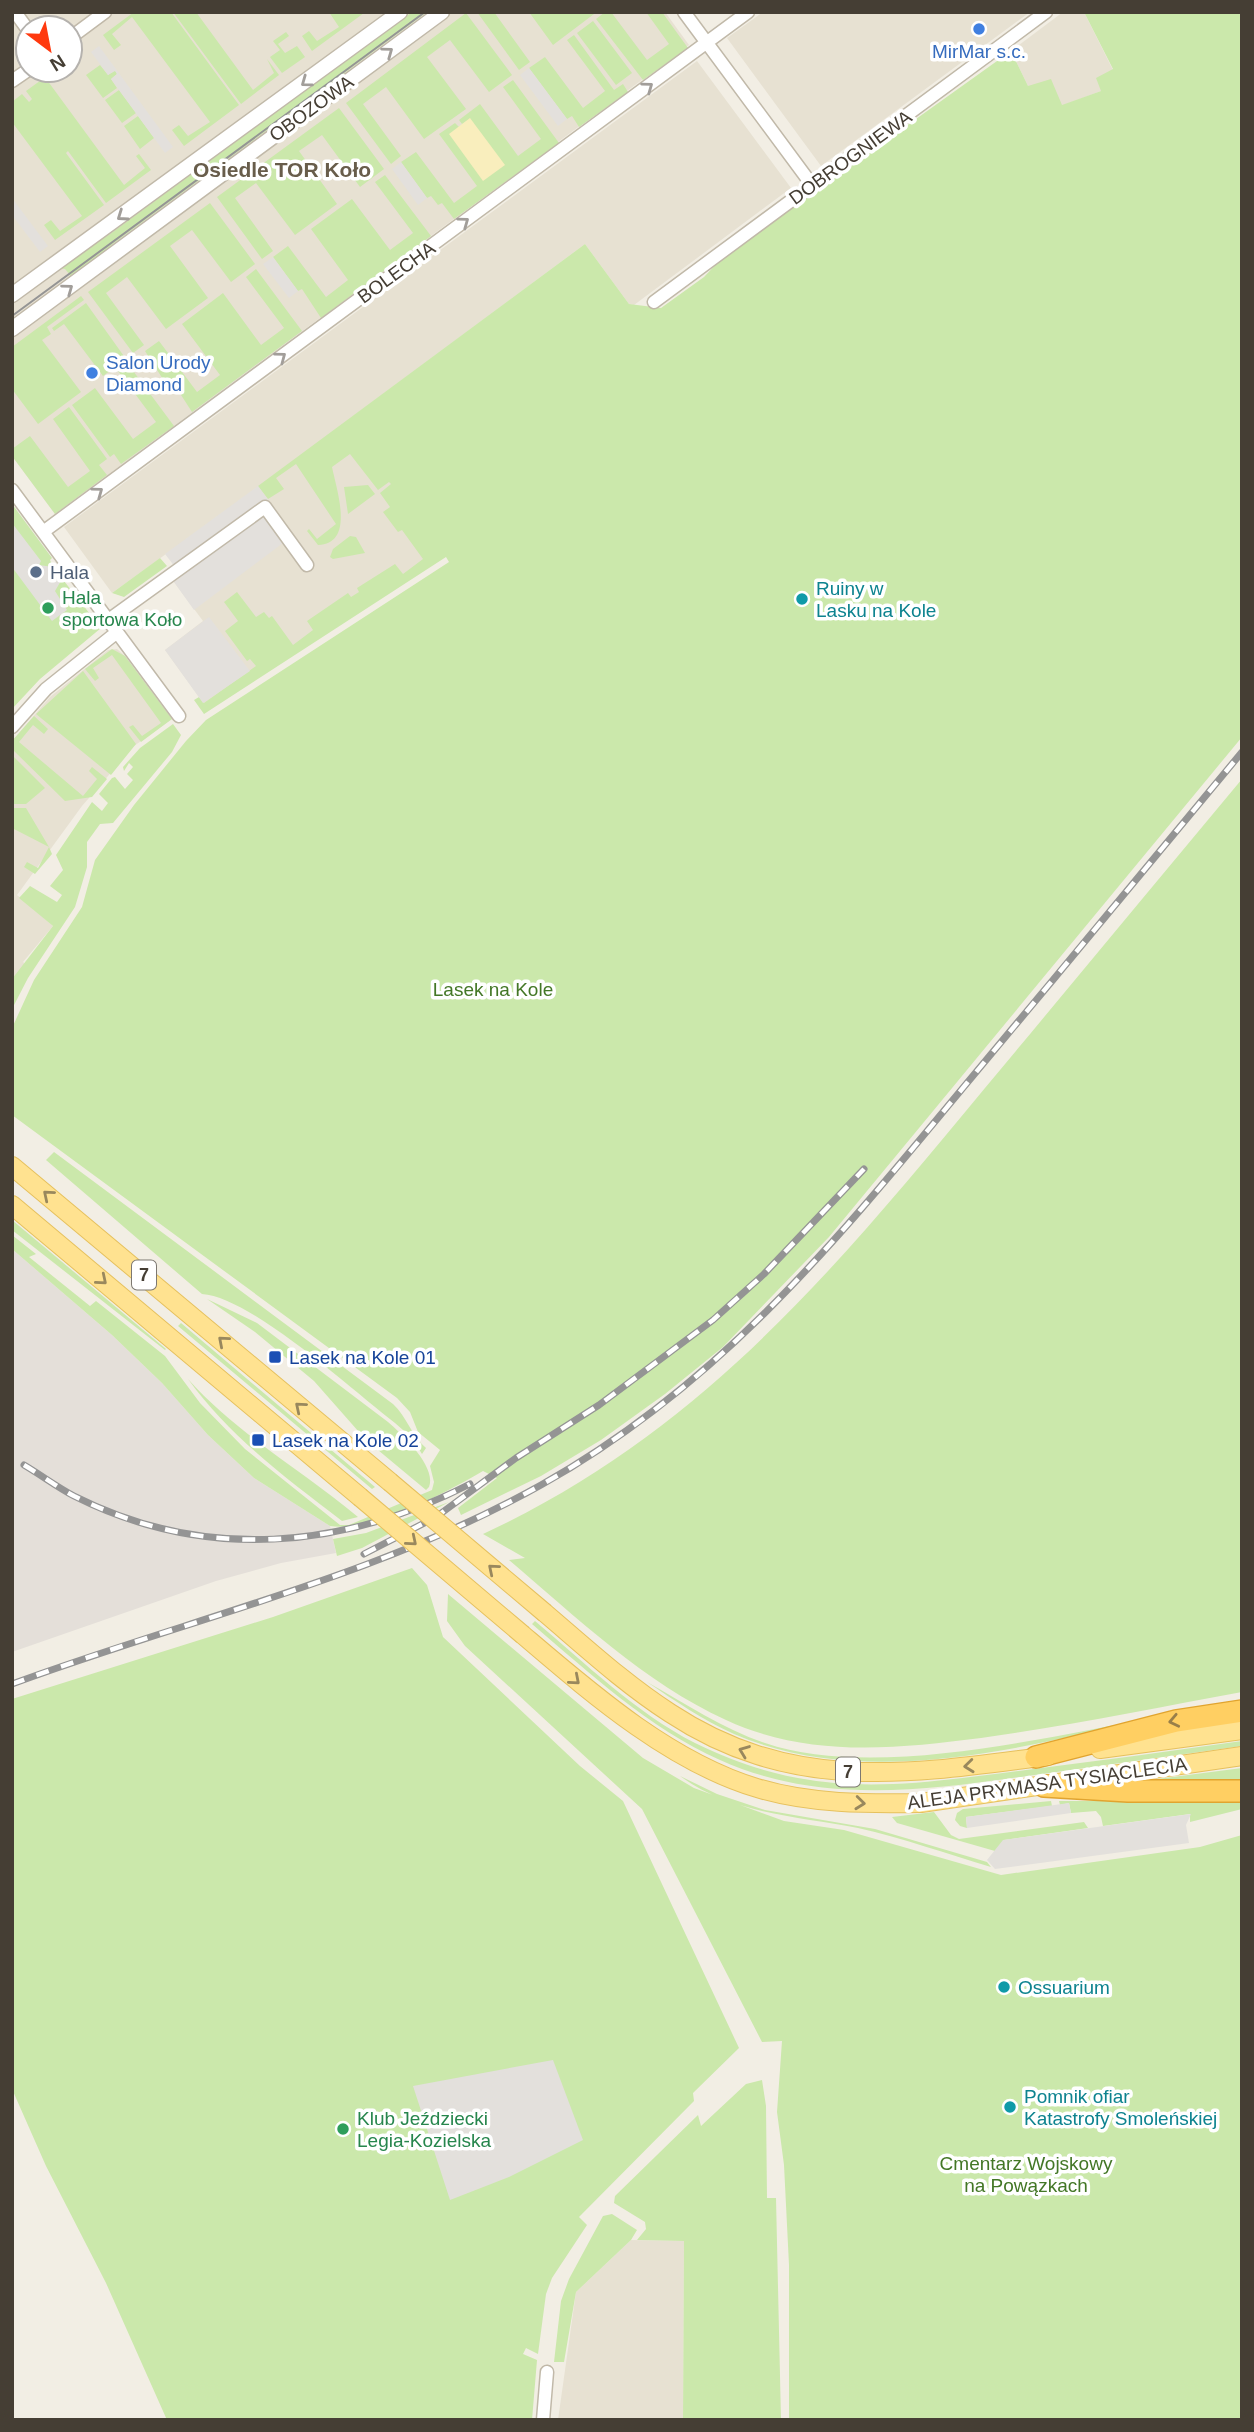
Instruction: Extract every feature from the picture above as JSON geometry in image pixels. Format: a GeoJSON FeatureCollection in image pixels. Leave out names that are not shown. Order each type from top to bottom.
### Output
{"type":"FeatureCollection","features":[{"type":"Feature","properties":{"kind":"highway"},"geometry":{"type":"LineString","coordinates":[[1036,1757],[1175,1720],[1242,1711]]}},
{"type":"Feature","properties":{"kind":"highway"},"geometry":{"type":"LineString","coordinates":[[1044,1786],[1128,1791],[1242,1791]]}},
{"type":"Feature","properties":{"kind":"main road","name":"ALEJA PRYMASA TYSIĄCLECIA"},"geometry":{"type":"LineString","coordinates":[[12,1166],[617,1675],[671,1714],[722,1742],[751,1754],[815,1769],[867,1774],[1036,1757],[1242,1730]]}},
{"type":"Feature","properties":{"kind":"main road","name":"ALEJA PRYMASA TYSIĄCLECIA"},"geometry":{"type":"LineString","coordinates":[[12,1205],[600,1701],[665,1745],[757,1788],[869,1804],[908,1804],[1242,1756]]}},
{"type":"Feature","properties":{"kind":"street"},"geometry":{"type":"LineString","coordinates":[[84,28],[105,12]]}},
{"type":"Feature","properties":{"kind":"street","name":"OBOZOWA"},"geometry":{"type":"LineString","coordinates":[[12,295],[400,12]]}},
{"type":"Feature","properties":{"kind":"street","name":"OBOZOWA"},"geometry":{"type":"LineString","coordinates":[[12,329],[442,12]]}},
{"type":"Feature","properties":{"kind":"street"},"geometry":{"type":"LineString","coordinates":[[684,12],[812,185]]}},
{"type":"Feature","properties":{"kind":"street","name":"BOLECHA"},"geometry":{"type":"LineString","coordinates":[[43,532],[748,12]]}},
{"type":"Feature","properties":{"kind":"street","name":"DOBROGNIEWA"},"geometry":{"type":"LineString","coordinates":[[654,302],[1046,12]]}},
{"type":"Feature","properties":{"kind":"street"},"geometry":{"type":"LineString","coordinates":[[12,490],[179,716]]}},
{"type":"Feature","properties":{"kind":"street"},"geometry":{"type":"LineString","coordinates":[[107,621],[265,507],[307,565]]}},
{"type":"Feature","properties":{"kind":"street"},"geometry":{"type":"LineString","coordinates":[[12,727],[46,689],[116,633]]}},
{"type":"Feature","properties":{"kind":"street"},"geometry":{"type":"LineString","coordinates":[[543,2420],[547,2372]]}},
{"type":"Feature","properties":{"kind":"shaded area"},"geometry":{"type":"Polygon","coordinates":[[[12,12],[665,12],[689,45],[55,514],[12,456],[12,12]]]}},
{"type":"Feature","properties":{"kind":"shaded area"},"geometry":{"type":"Polygon","coordinates":[[[763,12],[1030,12],[821,166],[727,38],[763,12]]]}},
{"type":"Feature","properties":{"kind":"shaded area"},"geometry":{"type":"Polygon","coordinates":[[[1063,12],[1084,12],[1113,70],[1101,91],[1061,106],[1028,86],[1011,51],[1063,12]]]}},
{"type":"Feature","properties":{"kind":"shaded area"},"geometry":{"type":"Polygon","coordinates":[[[99,46],[173,147],[165,153],[111,79],[117,74],[115,71],[108,75],[91,52],[99,46]]]}},
{"type":"Feature","properties":{"kind":"shaded area"},"geometry":{"type":"Polygon","coordinates":[[[697,61],[791,188],[634,305],[629,304],[585,244],[348,420],[444,553],[208,709],[165,650],[203,621],[174,582],[182,576],[166,554],[112,593],[64,527],[697,61]]]}},
{"type":"Feature","properties":{"kind":"shaded area"},"geometry":{"type":"Polygon","coordinates":[[[529,68],[567,119],[558,126],[520,75],[529,68]]]}},
{"type":"Feature","properties":{"kind":"shaded area"},"geometry":{"type":"Polygon","coordinates":[[[401,162],[427,198],[418,205],[392,169],[401,162]]]}},
{"type":"Feature","properties":{"kind":"shaded area"},"geometry":{"type":"Polygon","coordinates":[[[12,198],[48,246],[40,252],[12,215],[12,198]]]}},
{"type":"Feature","properties":{"kind":"shaded area"},"geometry":{"type":"Polygon","coordinates":[[[273,257],[298,291],[289,298],[263,264],[273,257]]]}},
{"type":"Feature","properties":{"kind":"shaded area"},"geometry":{"type":"Polygon","coordinates":[[[258,486],[305,550],[296,557],[283,543],[194,610],[174,582],[182,576],[165,554],[258,486]]]}},
{"type":"Feature","properties":{"kind":"shaded area","name":"Hala"},"geometry":{"type":"Polygon","coordinates":[[[12,523],[41,561],[39,565],[53,567],[62,579],[55,591],[67,610],[52,621],[12,567],[12,523]]]}},
{"type":"Feature","properties":{"kind":"shaded area"},"geometry":{"type":"Polygon","coordinates":[[[209,617],[250,671],[203,703],[165,650],[209,617]]]}},
{"type":"Feature","properties":{"kind":"shaded area"},"geometry":{"type":"Polygon","coordinates":[[[117,649],[172,719],[134,746],[82,806],[17,895],[53,926],[23,962],[29,967],[12,989],[12,741],[50,697],[108,650],[117,649]]]}},
{"type":"Feature","properties":{"kind":"shaded area"},"geometry":{"type":"Polygon","coordinates":[[[12,1249],[112,1335],[162,1383],[208,1435],[254,1478],[330,1526],[336,1553],[281,1563],[216,1581],[12,1652],[12,1249]]]}},
{"type":"Feature","properties":{"kind":"shaded area"},"geometry":{"type":"Polygon","coordinates":[[[1069,1803],[1071,1813],[967,1828],[966,1817],[1069,1803]]]}},
{"type":"Feature","properties":{"kind":"shaded area"},"geometry":{"type":"Polygon","coordinates":[[[1191,1814],[1186,1825],[1189,1843],[995,1869],[987,1860],[1003,1840],[1191,1814]]]}},
{"type":"Feature","properties":{"kind":"shaded area"},"geometry":{"type":"Polygon","coordinates":[[[553,2060],[583,2140],[509,2177],[450,2200],[413,2086],[553,2060]]]}},
{"type":"Feature","properties":{"kind":"shaded area"},"geometry":{"type":"Polygon","coordinates":[[[631,2240],[684,2241],[683,2420],[558,2420],[576,2292],[631,2240]]]}},
{"type":"Feature","properties":{"kind":"green space"},"geometry":{"type":"Polygon","coordinates":[[[134,12],[171,12],[239,105],[184,146],[172,130],[179,125],[188,136],[210,122],[132,17],[112,34],[121,45],[114,50],[103,35],[134,12]]]}},
{"type":"Feature","properties":{"kind":"green space"},"geometry":{"type":"Polygon","coordinates":[[[173,12],[196,12],[253,90],[274,73],[267,59],[279,75],[241,104],[173,12]]]}},
{"type":"Feature","properties":{"kind":"green space"},"geometry":{"type":"Polygon","coordinates":[[[329,12],[364,13],[312,51],[302,36],[309,31],[317,41],[339,27],[329,12]]]}},
{"type":"Feature","properties":{"kind":"green space"},"geometry":{"type":"Polygon","coordinates":[[[412,12],[427,12],[114,243],[67,283],[70,275],[65,269],[57,268],[110,234],[412,12]]]}},
{"type":"Feature","properties":{"kind":"green space"},"geometry":{"type":"Polygon","coordinates":[[[477,12],[494,12],[530,62],[519,70],[477,12]]]}},
{"type":"Feature","properties":{"kind":"green space"},"geometry":{"type":"Polygon","coordinates":[[[529,12],[593,12],[594,14],[553,45],[529,12]]]}},
{"type":"Feature","properties":{"kind":"green space"},"geometry":{"type":"Polygon","coordinates":[[[605,12],[611,12],[647,60],[669,44],[646,12],[662,12],[688,48],[643,80],[596,19],[605,12]]]}},
{"type":"Feature","properties":{"kind":"green space","name":"Lasek na Kole"},"geometry":{"type":"Polygon","coordinates":[[[1084,12],[1242,12],[1242,737],[829,1237],[723,1347],[665,1394],[601,1440],[541,1476],[461,1515],[458,1508],[497,1478],[483,1471],[430,1499],[387,1517],[347,1527],[330,1526],[254,1478],[208,1435],[162,1383],[112,1335],[12,1249],[12,1235],[36,1254],[29,1257],[90,1306],[96,1301],[165,1356],[200,1403],[245,1449],[340,1525],[349,1525],[432,1490],[434,1482],[430,1466],[440,1450],[418,1432],[410,1412],[397,1398],[12,1115],[12,1028],[34,980],[82,907],[95,860],[134,805],[206,720],[449,562],[446,557],[204,714],[194,700],[199,697],[204,703],[256,666],[250,659],[247,661],[225,631],[238,621],[224,602],[237,592],[256,617],[264,612],[269,618],[272,616],[293,645],[313,630],[307,621],[348,593],[351,597],[359,592],[357,588],[395,564],[403,574],[423,559],[402,530],[398,532],[383,512],[390,507],[380,493],[391,484],[389,482],[378,490],[350,454],[332,467],[341,513],[337,535],[330,542],[318,545],[307,531],[309,529],[317,539],[336,524],[296,464],[276,478],[284,489],[268,499],[258,486],[585,244],[629,304],[661,308],[704,277],[722,258],[1011,51],[1028,86],[1051,79],[1062,105],[1101,91],[1096,78],[1113,69],[1084,12]]]}},
{"type":"Feature","properties":{"kind":"green space"},"geometry":{"type":"Polygon","coordinates":[[[466,13],[512,75],[489,92],[450,40],[427,57],[466,109],[424,139],[386,87],[363,104],[401,156],[391,164],[346,103],[466,13]]]}},
{"type":"Feature","properties":{"kind":"green space"},"geometry":{"type":"Polygon","coordinates":[[[593,21],[632,73],[616,85],[577,33],[593,21]]]}},
{"type":"Feature","properties":{"kind":"green space"},"geometry":{"type":"Polygon","coordinates":[[[286,32],[289,36],[278,44],[285,53],[297,46],[305,57],[282,73],[270,57],[280,50],[273,41],[286,32]]]}},
{"type":"Feature","properties":{"kind":"green space"},"geometry":{"type":"Polygon","coordinates":[[[574,35],[614,90],[623,84],[628,92],[579,127],[572,116],[567,119],[529,68],[545,57],[583,108],[605,91],[567,40],[574,35]]]}},
{"type":"Feature","properties":{"kind":"green space"},"geometry":{"type":"Polygon","coordinates":[[[100,65],[108,75],[115,70],[117,74],[111,79],[117,88],[103,98],[86,75],[100,65]]]}},
{"type":"Feature","properties":{"kind":"green space"},"geometry":{"type":"Polygon","coordinates":[[[513,80],[559,143],[454,219],[442,203],[438,205],[431,196],[427,198],[401,162],[416,152],[454,203],[477,186],[439,134],[455,123],[459,127],[470,119],[462,124],[459,120],[480,104],[518,156],[541,139],[503,87],[513,80]]]}},
{"type":"Feature","properties":{"kind":"green space"},"geometry":{"type":"Polygon","coordinates":[[[36,84],[50,84],[124,185],[145,168],[136,156],[139,154],[151,170],[106,203],[68,151],[66,153],[104,205],[55,240],[44,225],[51,220],[60,231],[82,216],[12,122],[12,102],[22,94],[29,102],[32,99],[26,91],[36,84]]]}},
{"type":"Feature","properties":{"kind":"green space"},"geometry":{"type":"Polygon","coordinates":[[[119,90],[136,113],[122,123],[105,100],[119,90]]]}},
{"type":"Feature","properties":{"kind":"green space"},"geometry":{"type":"Polygon","coordinates":[[[339,108],[384,169],[360,187],[322,135],[299,151],[337,204],[295,235],[256,183],[235,198],[273,251],[262,259],[217,197],[339,108]]]}},
{"type":"Feature","properties":{"kind":"green space"},"geometry":{"type":"Polygon","coordinates":[[[138,116],[154,138],[140,149],[124,126],[138,116]]]}},
{"type":"Feature","properties":{"kind":"green space"},"geometry":{"type":"Polygon","coordinates":[[[385,175],[431,236],[321,318],[302,289],[298,291],[273,257],[288,246],[326,297],[348,280],[311,229],[352,199],[390,250],[413,233],[375,182],[385,175]]]}},
{"type":"Feature","properties":{"kind":"green space"},"geometry":{"type":"Polygon","coordinates":[[[210,203],[255,264],[231,282],[192,230],[170,246],[208,298],[166,329],[127,277],[106,293],[144,345],[133,353],[88,292],[210,203]]]}},
{"type":"Feature","properties":{"kind":"green space"},"geometry":{"type":"Polygon","coordinates":[[[256,269],[302,331],[192,412],[172,381],[166,384],[145,351],[159,341],[197,392],[220,375],[182,324],[223,293],[261,345],[284,328],[246,277],[256,269]]]}},
{"type":"Feature","properties":{"kind":"green space"},"geometry":{"type":"Polygon","coordinates":[[[81,296],[84,300],[47,327],[51,334],[42,340],[81,392],[38,424],[12,389],[12,347],[81,296]]]}},
{"type":"Feature","properties":{"kind":"green space"},"geometry":{"type":"Polygon","coordinates":[[[86,303],[126,359],[103,376],[64,324],[54,331],[52,328],[86,303]]]}},
{"type":"Feature","properties":{"kind":"green space"},"geometry":{"type":"Polygon","coordinates":[[[128,364],[174,426],[121,464],[114,454],[110,457],[72,405],[95,388],[133,439],[156,422],[118,371],[128,364]]]}},
{"type":"Feature","properties":{"kind":"green space"},"geometry":{"type":"Polygon","coordinates":[[[69,407],[107,459],[99,465],[107,475],[55,514],[12,456],[12,449],[30,436],[68,487],[90,471],[53,419],[69,407]]]}},
{"type":"Feature","properties":{"kind":"green space"},"geometry":{"type":"Polygon","coordinates":[[[368,485],[375,494],[348,514],[344,487],[368,485]]]}},
{"type":"Feature","properties":{"kind":"green space","name":"Hala sportowa Koło"},"geometry":{"type":"Polygon","coordinates":[[[12,504],[52,558],[50,560],[53,567],[101,628],[40,679],[12,709],[12,504]]]}},
{"type":"Feature","properties":{"kind":"green space"},"geometry":{"type":"Polygon","coordinates":[[[350,536],[356,537],[365,553],[333,559],[330,557],[333,549],[350,536]]]}},
{"type":"Feature","properties":{"kind":"green space"},"geometry":{"type":"Polygon","coordinates":[[[160,558],[167,566],[124,597],[112,593],[160,558]]]}},
{"type":"Feature","properties":{"kind":"green space"},"geometry":{"type":"Polygon","coordinates":[[[112,649],[125,656],[172,719],[141,742],[129,727],[133,725],[142,736],[161,723],[112,655],[93,668],[99,678],[95,681],[85,669],[112,649]]]}},
{"type":"Feature","properties":{"kind":"green space"},"geometry":{"type":"Polygon","coordinates":[[[83,671],[136,744],[111,775],[36,714],[83,671]]]}},
{"type":"Feature","properties":{"kind":"green space"},"geometry":{"type":"Polygon","coordinates":[[[34,716],[48,729],[44,734],[33,725],[19,742],[83,796],[97,779],[89,771],[92,767],[107,779],[92,797],[65,801],[12,749],[12,741],[34,716]]]}},
{"type":"Feature","properties":{"kind":"green space"},"geometry":{"type":"Polygon","coordinates":[[[173,724],[181,735],[172,752],[113,823],[100,824],[87,842],[87,867],[75,907],[28,978],[12,1009],[12,979],[53,926],[19,898],[30,886],[57,902],[62,895],[50,886],[63,870],[56,855],[92,802],[102,811],[108,803],[99,794],[112,778],[115,777],[125,789],[133,780],[127,774],[133,767],[129,763],[124,771],[123,767],[140,748],[173,724]]]}},
{"type":"Feature","properties":{"kind":"green space"},"geometry":{"type":"Polygon","coordinates":[[[12,755],[45,788],[26,804],[12,804],[12,755]]]}},
{"type":"Feature","properties":{"kind":"green space"},"geometry":{"type":"Polygon","coordinates":[[[1242,779],[1242,1692],[981,1738],[884,1747],[820,1745],[788,1740],[757,1732],[696,1705],[612,1648],[509,1560],[525,1558],[483,1534],[561,1493],[633,1447],[699,1396],[760,1341],[874,1220],[1242,779]]]}},
{"type":"Feature","properties":{"kind":"green space"},"geometry":{"type":"Polygon","coordinates":[[[12,808],[26,808],[49,847],[12,828],[12,808]]]}},
{"type":"Feature","properties":{"kind":"green space"},"geometry":{"type":"Polygon","coordinates":[[[49,847],[52,854],[35,874],[24,867],[27,862],[38,868],[49,847]]]}},
{"type":"Feature","properties":{"kind":"green space"},"geometry":{"type":"Polygon","coordinates":[[[54,1152],[393,1404],[426,1448],[422,1454],[412,1438],[395,1423],[274,1328],[223,1299],[202,1294],[46,1160],[54,1152]]]}},
{"type":"Feature","properties":{"kind":"green space"},"geometry":{"type":"Polygon","coordinates":[[[12,1220],[166,1349],[12,1230],[12,1220]]]}},
{"type":"Feature","properties":{"kind":"green space"},"geometry":{"type":"Polygon","coordinates":[[[207,1299],[257,1323],[388,1422],[423,1461],[428,1470],[429,1487],[426,1490],[366,1440],[314,1381],[255,1332],[207,1299]]]}},
{"type":"Feature","properties":{"kind":"green space"},"geometry":{"type":"Polygon","coordinates":[[[181,1323],[375,1487],[372,1489],[178,1326],[181,1323]]]}},
{"type":"Feature","properties":{"kind":"green space"},"geometry":{"type":"Polygon","coordinates":[[[188,1379],[227,1417],[358,1517],[342,1521],[280,1472],[222,1420],[188,1379]]]}},
{"type":"Feature","properties":{"kind":"green space"},"geometry":{"type":"Polygon","coordinates":[[[449,1502],[362,1548],[337,1556],[333,1539],[366,1533],[449,1502]]]}},
{"type":"Feature","properties":{"kind":"green space","name":"Klub Jeździecki Legia-Kozielska"},"geometry":{"type":"Polygon","coordinates":[[[412,1568],[427,1585],[443,1637],[580,1766],[623,1801],[739,2048],[693,2093],[694,2101],[579,2217],[587,2225],[552,2278],[546,2294],[538,2354],[526,2348],[523,2354],[537,2360],[532,2420],[167,2420],[106,2283],[46,2166],[12,2089],[12,1699],[273,1617],[412,1568]]]}},
{"type":"Feature","properties":{"kind":"green space","name":"Cmentarz Wojskowy na Powązkach"},"geometry":{"type":"Polygon","coordinates":[[[448,1594],[643,1758],[694,1788],[784,1821],[844,1830],[1001,1875],[1200,1847],[1242,1835],[1242,2420],[789,2420],[789,2265],[784,2165],[777,2112],[782,2041],[762,2042],[642,1809],[465,1646],[447,1621],[448,1594]]]}},
{"type":"Feature","properties":{"kind":"green space"},"geometry":{"type":"Polygon","coordinates":[[[535,1621],[612,1686],[673,1731],[738,1761],[779,1774],[819,1781],[897,1784],[1242,1741],[1242,1746],[920,1789],[839,1789],[799,1784],[759,1775],[720,1760],[669,1732],[598,1681],[532,1624],[535,1621]]]}},
{"type":"Feature","properties":{"kind":"green space"},"geometry":{"type":"Polygon","coordinates":[[[647,1682],[719,1723],[765,1743],[809,1753],[857,1757],[908,1756],[1013,1744],[1158,1717],[1000,1751],[891,1762],[838,1760],[785,1751],[734,1734],[647,1682]]]}},
{"type":"Feature","properties":{"kind":"green space"},"geometry":{"type":"Polygon","coordinates":[[[1242,1768],[1242,1782],[1134,1782],[1242,1768]]]}},
{"type":"Feature","properties":{"kind":"green space"},"geometry":{"type":"Polygon","coordinates":[[[680,1776],[717,1794],[765,1810],[875,1829],[987,1862],[991,1867],[875,1832],[743,1806],[700,1789],[680,1776]]]}},
{"type":"Feature","properties":{"kind":"green space"},"geometry":{"type":"Polygon","coordinates":[[[1051,1801],[1052,1806],[966,1817],[967,1828],[960,1826],[955,1820],[957,1813],[963,1809],[1051,1801]]]}},
{"type":"Feature","properties":{"kind":"green space"},"geometry":{"type":"Polygon","coordinates":[[[1059,1801],[1242,1801],[1242,1809],[1190,1822],[1190,1814],[1103,1826],[1096,1811],[1071,1813],[1069,1803],[1060,1805],[1059,1801]]]}},
{"type":"Feature","properties":{"kind":"green space"},"geometry":{"type":"Polygon","coordinates":[[[934,1812],[951,1835],[959,1839],[1084,1822],[1088,1828],[1004,1840],[995,1851],[897,1823],[892,1817],[934,1812]]]}},
{"type":"Feature","properties":{"kind":"green space"},"geometry":{"type":"Polygon","coordinates":[[[762,2080],[766,2106],[767,2198],[776,2198],[781,2420],[683,2420],[684,2241],[637,2240],[646,2229],[645,2222],[614,2203],[615,2196],[698,2115],[701,2126],[746,2084],[762,2080]]]}},
{"type":"Feature","properties":{"kind":"green space"},"geometry":{"type":"Polygon","coordinates":[[[612,2214],[637,2230],[631,2240],[576,2292],[564,2362],[554,2362],[561,2301],[569,2279],[603,2216],[612,2214]]]}},
{"type":"Feature","properties":{"kind":"sand"},"geometry":{"type":"Polygon","coordinates":[[[470,118],[505,165],[483,181],[449,134],[470,118]]]}},
{"type":"Feature","properties":{"kind":"tram line"},"geometry":{"type":"LineString","coordinates":[[12,316],[425,12]]}},
{"type":"Feature","properties":{"kind":"railway"},"geometry":{"type":"LineString","coordinates":[[12,1684],[281,1595],[414,1546],[541,1485],[606,1445],[665,1402],[721,1355],[823,1253],[1242,752]]}},
{"type":"Feature","properties":{"kind":"railway"},"geometry":{"type":"LineString","coordinates":[[364,1554],[436,1517],[516,1458],[599,1405],[713,1320],[764,1274],[864,1169]]}},
{"type":"Feature","properties":{"kind":"railway"},"geometry":{"type":"LineString","coordinates":[[24,1465],[74,1496],[123,1517],[173,1531],[223,1538],[274,1539],[323,1534],[373,1523],[422,1506],[470,1484]]}},
{"type":"Feature","properties":{"kind":"place","name":"MirMar s.c."},"geometry":{"type":"Point","coordinates":[979,29]}},
{"type":"Feature","properties":{"kind":"place","name":"Salon Urody Diamond"},"geometry":{"type":"Point","coordinates":[92,373]}},
{"type":"Feature","properties":{"kind":"place","name":"Hala"},"geometry":{"type":"Point","coordinates":[36,572]}},
{"type":"Feature","properties":{"kind":"place","name":"Ruiny w Lasku na Kole"},"geometry":{"type":"Point","coordinates":[802,599]}},
{"type":"Feature","properties":{"kind":"place","name":"Hala sportowa Koło"},"geometry":{"type":"Point","coordinates":[48,608]}},
{"type":"Feature","properties":{"kind":"place","name":"Lasek na Kole 01"},"geometry":{"type":"Point","coordinates":[275,1357]}},
{"type":"Feature","properties":{"kind":"place","name":"Lasek na Kole 02"},"geometry":{"type":"Point","coordinates":[258,1440]}},
{"type":"Feature","properties":{"kind":"place","name":"Ossuarium"},"geometry":{"type":"Point","coordinates":[1004,1987]}},
{"type":"Feature","properties":{"kind":"place","name":"Pomnik ofiar Katastrofy Smoleńskiej"},"geometry":{"type":"Point","coordinates":[1010,2107]}},
{"type":"Feature","properties":{"kind":"place","name":"Klub Jeździecki Legia-Kozielska"},"geometry":{"type":"Point","coordinates":[343,2129]}},
{"type":"Feature","properties":{"kind":"district","name":"Osiedle TOR Koło"},"geometry":{"type":"Point","coordinates":[282,170]}}]}
